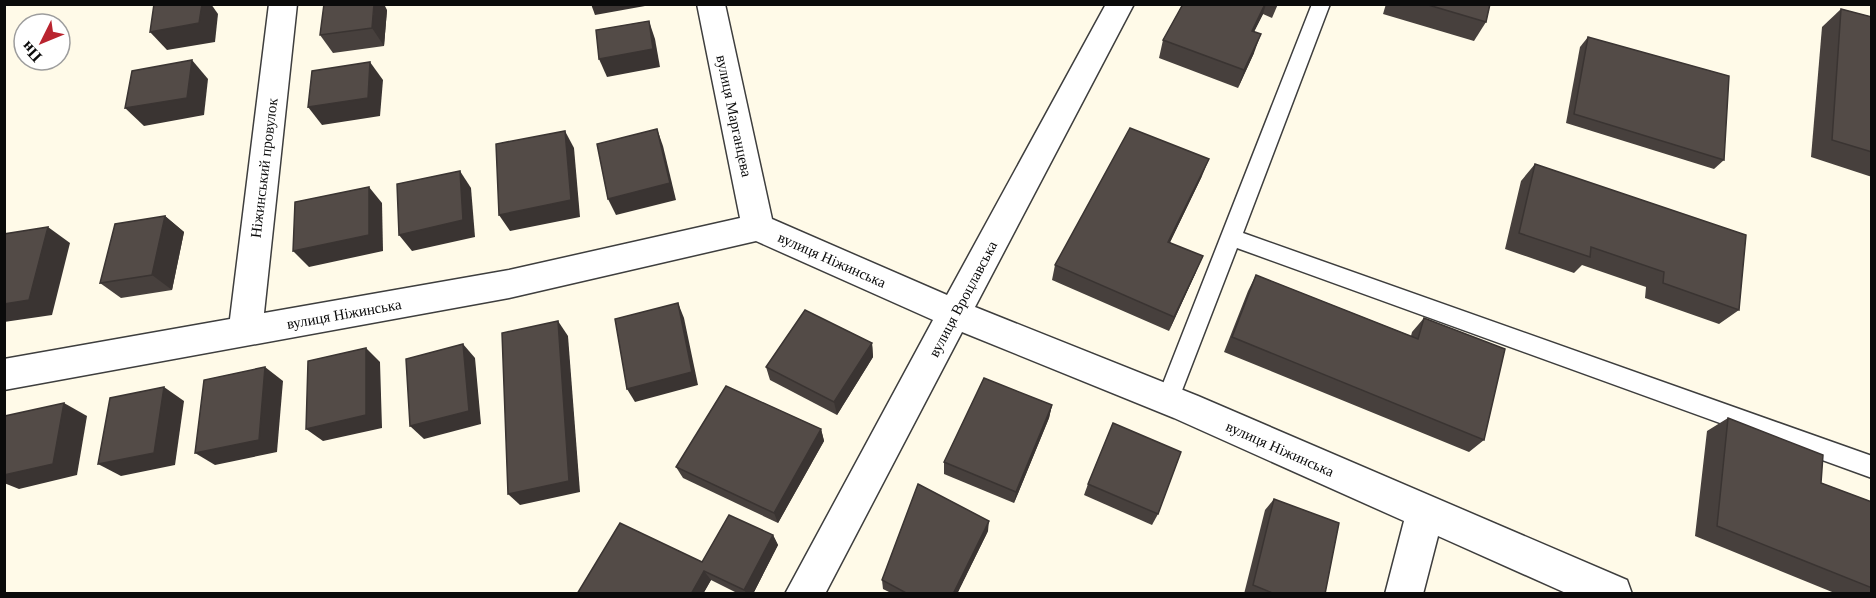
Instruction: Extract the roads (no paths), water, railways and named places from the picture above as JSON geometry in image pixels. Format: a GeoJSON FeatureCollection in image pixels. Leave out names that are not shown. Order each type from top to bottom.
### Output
{"type":"FeatureCollection","features":[{"type":"Feature","properties":{"kind":"street","name":"Ніжинський провулок"},"geometry":{"type":"LineString","coordinates":[[245,332],[283,4]]}},
{"type":"Feature","properties":{"kind":"street","name":"вулиця Марганцева"},"geometry":{"type":"LineString","coordinates":[[711,4],[758,227]]}},
{"type":"Feature","properties":{"kind":"street","name":"вулиця Вроцлавська"},"geometry":{"type":"LineString","coordinates":[[804,594],[1120,4]]}},
{"type":"Feature","properties":{"kind":"street","name":"вулиця Ніжинська"},"geometry":{"type":"LineString","coordinates":[[4,375],[508,284],[758,227],[955,314],[1168,399],[1613,594]]}},
{"type":"Feature","properties":{"kind":"street"},"geometry":{"type":"LineString","coordinates":[[1404,594],[1425,513]]}},
{"type":"Feature","properties":{"kind":"lane"},"geometry":{"type":"LineString","coordinates":[[1168,399],[1321,4]]}},
{"type":"Feature","properties":{"kind":"lane"},"geometry":{"type":"LineString","coordinates":[[1231,237],[1872,467]]}}]}
